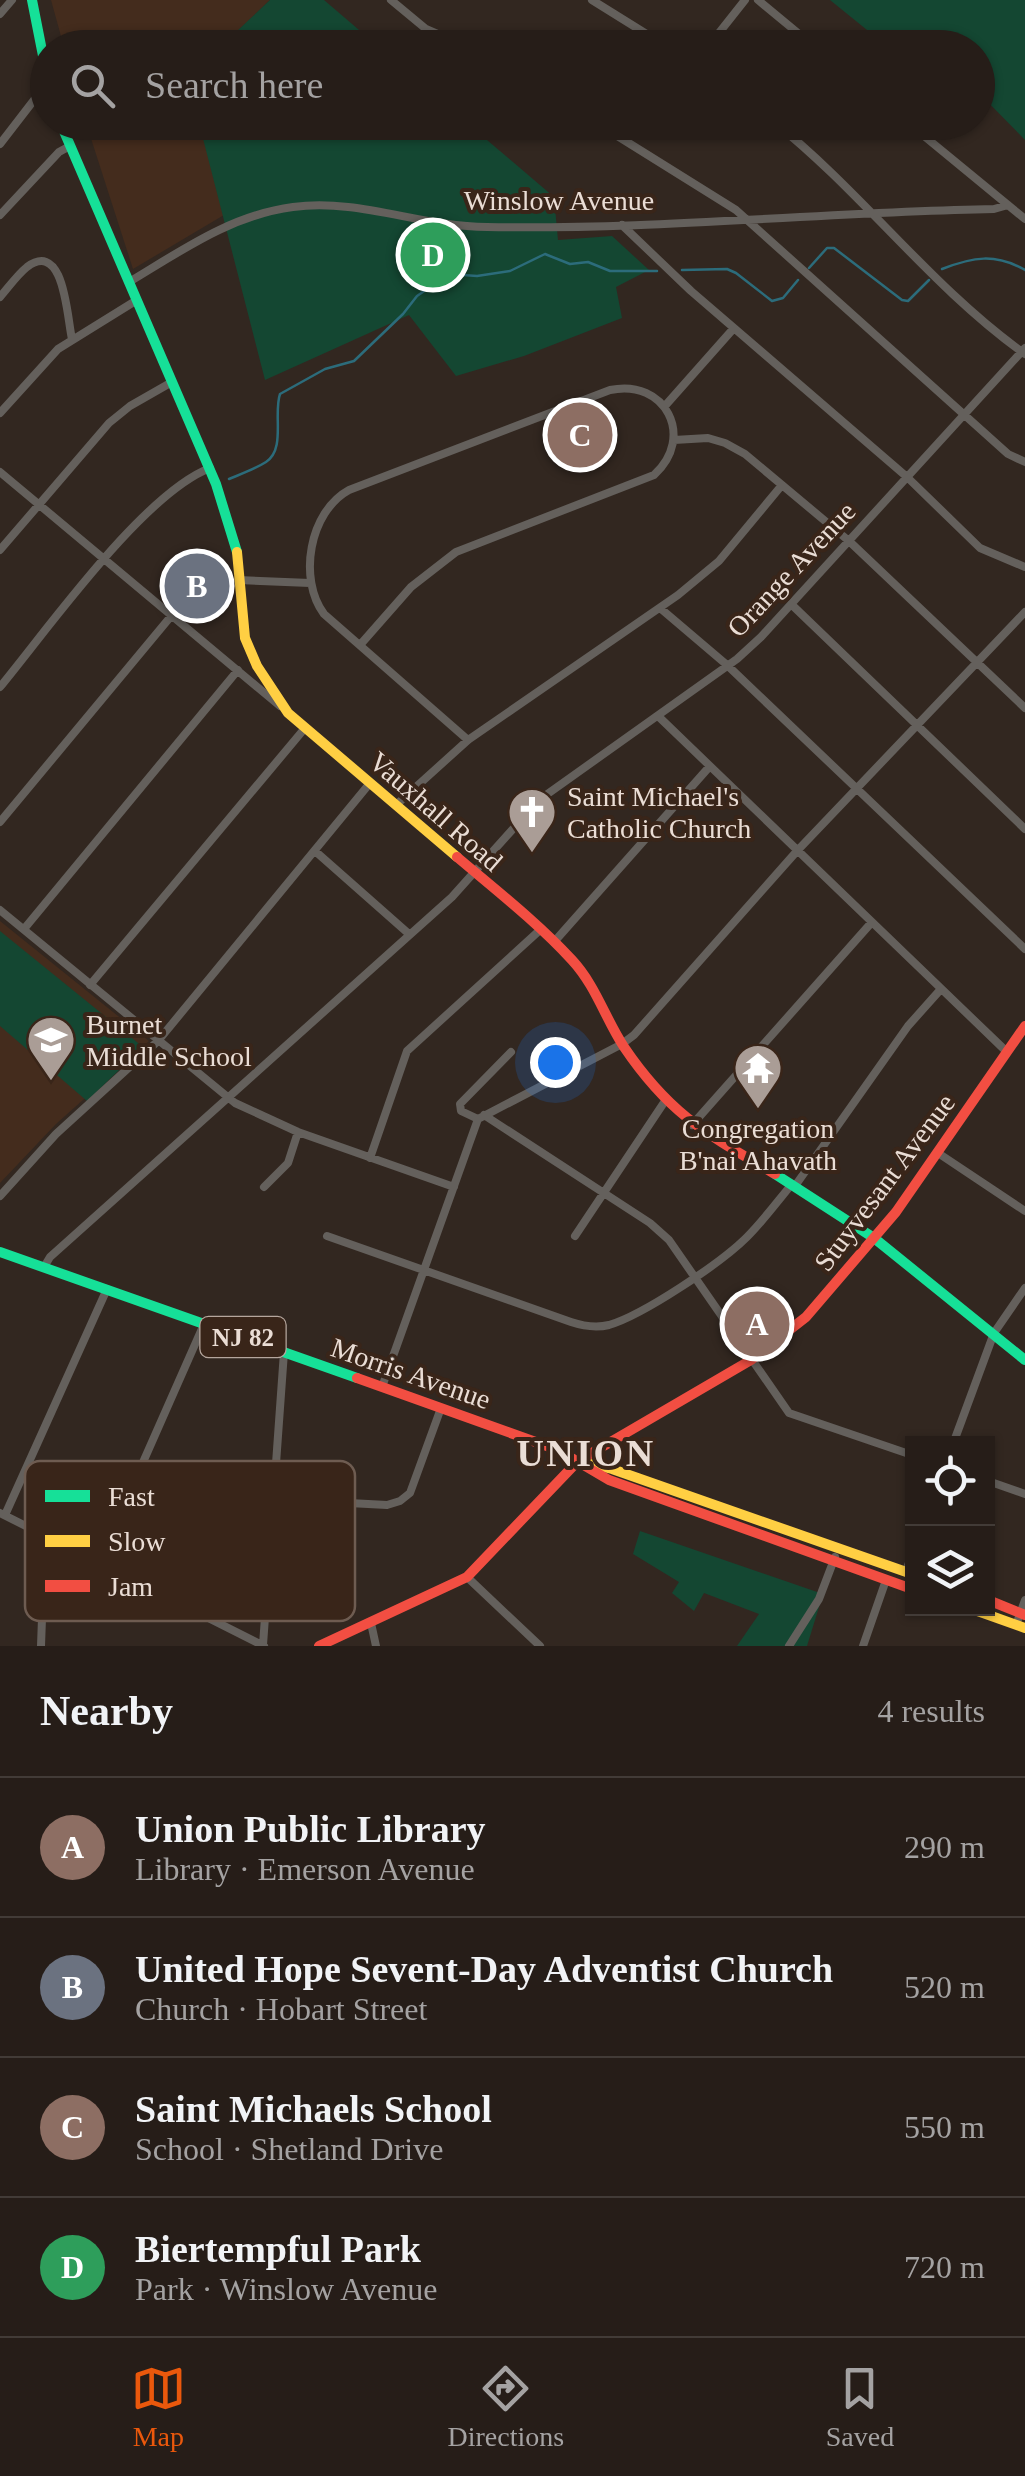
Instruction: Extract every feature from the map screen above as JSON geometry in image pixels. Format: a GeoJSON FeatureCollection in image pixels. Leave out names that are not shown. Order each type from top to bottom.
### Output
{"type":"FeatureCollection","features":[{"type":"Feature","properties":{"kind":"main road"},"geometry":{"type":"LineString","coordinates":[[32,0],[38,30]]}},
{"type":"Feature","properties":{"kind":"main road","name":"Vauxhall Road"},"geometry":{"type":"LineString","coordinates":[[68,140],[210,468],[237,548],[245,638],[256,666],[288,712],[554,942],[591,986],[622,1044],[665,1102],[692,1125],[874,1238],[1025,1360]]}},
{"type":"Feature","properties":{"kind":"main road","name":"Stuyvesant Avenue"},"geometry":{"type":"LineString","coordinates":[[319,1646],[467,1577],[578,1461],[751,1360],[806,1316],[874,1238],[1025,1026]]}},
{"type":"Feature","properties":{"kind":"main road","name":"Morris Avenue"},"geometry":{"type":"LineString","coordinates":[[0,1252],[546,1444],[608,1480],[905,1586]]}},
{"type":"Feature","properties":{"kind":"main road","name":"Morris Avenue"},"geometry":{"type":"LineString","coordinates":[[578,1461],[612,1469],[905,1571]]}},
{"type":"Feature","properties":{"kind":"main road"},"geometry":{"type":"LineString","coordinates":[[995,1604],[1022,1620]]}},
{"type":"Feature","properties":{"kind":"main road"},"geometry":{"type":"LineString","coordinates":[[995,1614],[1022,1620]]}},
{"type":"Feature","properties":{"kind":"street"},"geometry":{"type":"LineString","coordinates":[[0,14],[12,0]]}},
{"type":"Feature","properties":{"kind":"street"},"geometry":{"type":"LineString","coordinates":[[392,0],[428,30]]}},
{"type":"Feature","properties":{"kind":"street"},"geometry":{"type":"LineString","coordinates":[[592,0],[640,30]]}},
{"type":"Feature","properties":{"kind":"street"},"geometry":{"type":"LineString","coordinates":[[721,30],[745,0]]}},
{"type":"Feature","properties":{"kind":"street"},"geometry":{"type":"LineString","coordinates":[[758,0],[794,30]]}},
{"type":"Feature","properties":{"kind":"street"},"geometry":{"type":"LineString","coordinates":[[0,144],[30,105]]}},
{"type":"Feature","properties":{"kind":"street"},"geometry":{"type":"LineString","coordinates":[[623,140],[744,219],[1008,454],[1025,462]]}},
{"type":"Feature","properties":{"kind":"street"},"geometry":{"type":"LineString","coordinates":[[797,140],[933,275],[1024,351]]}},
{"type":"Feature","properties":{"kind":"street"},"geometry":{"type":"LineString","coordinates":[[930,140],[1025,219]]}},
{"type":"Feature","properties":{"kind":"street"},"geometry":{"type":"LineString","coordinates":[[0,215],[70,146]]}},
{"type":"Feature","properties":{"kind":"street","name":"Winslow Avenue"},"geometry":{"type":"LineString","coordinates":[[129,282],[220,228],[293,207],[344,206],[482,228],[994,209],[1008,204]]}},
{"type":"Feature","properties":{"kind":"street"},"geometry":{"type":"LineString","coordinates":[[622,225],[908,478],[980,548],[1025,567]]}},
{"type":"Feature","properties":{"kind":"street"},"geometry":{"type":"LineString","coordinates":[[0,297],[26,268],[37,262],[48,263],[61,279],[72,339]]}},
{"type":"Feature","properties":{"kind":"street"},"geometry":{"type":"LineString","coordinates":[[0,413],[43,364],[72,339],[137,300]]}},
{"type":"Feature","properties":{"kind":"street"},"geometry":{"type":"LineString","coordinates":[[664,407],[734,328]]}},
{"type":"Feature","properties":{"kind":"street","name":"Orange Avenue"},"geometry":{"type":"LineString","coordinates":[[44,1267],[50,1257],[476,873],[540,800],[762,637],[1024,351]]}},
{"type":"Feature","properties":{"kind":"street"},"geometry":{"type":"LineString","coordinates":[[0,550],[109,423],[172,382]]}},
{"type":"Feature","properties":{"kind":"street"},"geometry":{"type":"LineString","coordinates":[[360,645],[410,587],[439,563],[474,543],[652,476],[668,460],[674,440],[673,425],[664,407],[645,392],[610,390],[349,490],[329,504],[319,520],[310,582],[312,596],[324,614],[468,740]]}},
{"type":"Feature","properties":{"kind":"street"},"geometry":{"type":"LineString","coordinates":[[674,440],[700,438],[725,443],[746,454],[849,542],[1025,708]]}},
{"type":"Feature","properties":{"kind":"street"},"geometry":{"type":"LineString","coordinates":[[0,687],[104,559],[171,490],[210,468]]}},
{"type":"Feature","properties":{"kind":"street"},"geometry":{"type":"LineString","coordinates":[[0,472],[288,712]]}},
{"type":"Feature","properties":{"kind":"street"},"geometry":{"type":"LineString","coordinates":[[396,805],[468,740],[660,608],[719,561],[782,485]]}},
{"type":"Feature","properties":{"kind":"street"},"geometry":{"type":"LineString","coordinates":[[238,580],[310,582]]}},
{"type":"Feature","properties":{"kind":"street"},"geometry":{"type":"LineString","coordinates":[[791,604],[1025,829]]}},
{"type":"Feature","properties":{"kind":"street"},"geometry":{"type":"LineString","coordinates":[[660,608],[727,665],[1025,949]]}},
{"type":"Feature","properties":{"kind":"street"},"geometry":{"type":"LineString","coordinates":[[382,1387],[481,1117],[622,1044],[797,851],[1025,612]]}},
{"type":"Feature","properties":{"kind":"street"},"geometry":{"type":"LineString","coordinates":[[0,822],[172,615]]}},
{"type":"Feature","properties":{"kind":"street"},"geometry":{"type":"LineString","coordinates":[[24,929],[238,670]]}},
{"type":"Feature","properties":{"kind":"street"},"geometry":{"type":"LineString","coordinates":[[658,716],[1008,1052]]}},
{"type":"Feature","properties":{"kind":"street"},"geometry":{"type":"LineString","coordinates":[[90,985],[306,728]]}},
{"type":"Feature","properties":{"kind":"street"},"geometry":{"type":"LineString","coordinates":[[554,942],[710,766]]}},
{"type":"Feature","properties":{"kind":"street"},"geometry":{"type":"LineString","coordinates":[[0,1196],[56,1134],[158,1042],[370,783]]}},
{"type":"Feature","properties":{"kind":"street"},"geometry":{"type":"LineString","coordinates":[[315,851],[409,934]]}},
{"type":"Feature","properties":{"kind":"street"},"geometry":{"type":"LineString","coordinates":[[0,910],[227,1098],[298,1132],[454,1187]]}},
{"type":"Feature","properties":{"kind":"street"},"geometry":{"type":"LineString","coordinates":[[692,1125],[872,922]]}},
{"type":"Feature","properties":{"kind":"street"},"geometry":{"type":"LineString","coordinates":[[370,1158],[408,1050],[540,930]]}},
{"type":"Feature","properties":{"kind":"street"},"geometry":{"type":"LineString","coordinates":[[327,1236],[588,1326],[606,1326],[696,1277],[749,1235],[794,1185],[908,1026],[941,989]]}},
{"type":"Feature","properties":{"kind":"street"},"geometry":{"type":"LineString","coordinates":[[511,1052],[460,1104],[461,1110],[481,1117],[663,1234],[789,1413],[905,1453]]}},
{"type":"Feature","properties":{"kind":"street"},"geometry":{"type":"LineString","coordinates":[[575,1236],[665,1102]]}},
{"type":"Feature","properties":{"kind":"street"},"geometry":{"type":"LineString","coordinates":[[264,1186],[288,1162],[298,1132]]}},
{"type":"Feature","properties":{"kind":"street"},"geometry":{"type":"LineString","coordinates":[[938,1152],[1025,1211]]}},
{"type":"Feature","properties":{"kind":"street"},"geometry":{"type":"LineString","coordinates":[[955,1436],[993,1335],[1025,1288]]}},
{"type":"Feature","properties":{"kind":"street"},"geometry":{"type":"LineString","coordinates":[[27,1461],[107,1289]]}},
{"type":"Feature","properties":{"kind":"street"},"geometry":{"type":"LineString","coordinates":[[144,1461],[204,1324]]}},
{"type":"Feature","properties":{"kind":"street"},"geometry":{"type":"LineString","coordinates":[[277,1461],[284,1352]]}},
{"type":"Feature","properties":{"kind":"street"},"geometry":{"type":"LineString","coordinates":[[355,1504],[400,1502],[412,1488],[441,1408]]}},
{"type":"Feature","properties":{"kind":"street"},"geometry":{"type":"LineString","coordinates":[[3,1514],[25,1466]]}},
{"type":"Feature","properties":{"kind":"street"},"geometry":{"type":"LineString","coordinates":[[995,1483],[1025,1494]]}},
{"type":"Feature","properties":{"kind":"street"},"geometry":{"type":"LineString","coordinates":[[788,1646],[815,1606],[838,1548]]}},
{"type":"Feature","properties":{"kind":"street"},"geometry":{"type":"LineString","coordinates":[[467,1577],[540,1646]]}},
{"type":"Feature","properties":{"kind":"street"},"geometry":{"type":"LineString","coordinates":[[863,1646],[886,1580]]}},
{"type":"Feature","properties":{"kind":"street"},"geometry":{"type":"LineString","coordinates":[[1022,1620],[1025,1600]]}},
{"type":"Feature","properties":{"kind":"street"},"geometry":{"type":"LineString","coordinates":[[41,1646],[42,1621]]}},
{"type":"Feature","properties":{"kind":"street"},"geometry":{"type":"LineString","coordinates":[[207,1621],[244,1641],[264,1646],[266,1621]]}},
{"type":"Feature","properties":{"kind":"street"},"geometry":{"type":"LineString","coordinates":[[371,1623],[376,1646]]}},
{"type":"Feature","properties":{"kind":"shaded area"},"geometry":{"type":"Polygon","coordinates":[[[51,0],[270,0],[239,30],[59,30],[51,0]]]}},
{"type":"Feature","properties":{"kind":"shaded area"},"geometry":{"type":"Polygon","coordinates":[[[91,140],[207,140],[229,212],[133,269],[91,140]]]}},
{"type":"Feature","properties":{"kind":"shaded area","name":"Burnet Middle School"},"geometry":{"type":"Polygon","coordinates":[[[0,921],[149,1041],[56,1124],[0,1183],[0,921]]]}},
{"type":"Feature","properties":{"kind":"green space"},"geometry":{"type":"Polygon","coordinates":[[[270,0],[324,0],[359,30],[238,30],[270,0]]]}},
{"type":"Feature","properties":{"kind":"green space"},"geometry":{"type":"Polygon","coordinates":[[[830,0],[1025,0],[1025,140],[995,109],[995,30],[867,30],[830,0]]]}},
{"type":"Feature","properties":{"kind":"green space"},"geometry":{"type":"Polygon","coordinates":[[[203,140],[487,140],[554,197],[558,240],[612,236],[649,270],[616,287],[622,318],[524,356],[456,376],[409,315],[265,380],[203,140]]]}},
{"type":"Feature","properties":{"kind":"green space"},"geometry":{"type":"Polygon","coordinates":[[[0,931],[143,1047],[87,1101],[0,1026],[0,931]]]}},
{"type":"Feature","properties":{"kind":"green space"},"geometry":{"type":"Polygon","coordinates":[[[640,1531],[823,1594],[807,1646],[737,1646],[759,1614],[704,1593],[694,1611],[672,1593],[679,1582],[633,1554],[640,1531]]]}},
{"type":"Feature","properties":{"kind":"waterway"},"geometry":{"type":"LineString","coordinates":[[809,268],[827,248],[834,248],[908,301],[929,280]]}},
{"type":"Feature","properties":{"kind":"waterway"},"geometry":{"type":"LineString","coordinates":[[229,479],[262,465],[272,456],[276,449],[280,394],[325,369],[354,361],[417,296],[449,274],[477,276],[510,271],[545,254],[570,264],[588,262],[610,271],[657,271]]}},
{"type":"Feature","properties":{"kind":"waterway"},"geometry":{"type":"LineString","coordinates":[[942,269],[984,259],[1004,261],[1025,270]]}},
{"type":"Feature","properties":{"kind":"waterway"},"geometry":{"type":"LineString","coordinates":[[682,270],[727,269],[772,301],[783,298],[798,280]]}},
{"type":"Feature","properties":{"kind":"traffic: fast"},"geometry":{"type":"LineString","coordinates":[[32,0],[38,30]]}},
{"type":"Feature","properties":{"kind":"traffic: fast"},"geometry":{"type":"LineString","coordinates":[[68,140],[216,484],[237,552]]}},
{"type":"Feature","properties":{"kind":"traffic: fast"},"geometry":{"type":"LineString","coordinates":[[775,1174],[874,1238],[1025,1360]]}},
{"type":"Feature","properties":{"kind":"traffic: fast"},"geometry":{"type":"LineString","coordinates":[[0,1252],[357,1378]]}},
{"type":"Feature","properties":{"kind":"traffic: slow"},"geometry":{"type":"LineString","coordinates":[[237,552],[245,638],[257,666],[288,713],[457,857]]}},
{"type":"Feature","properties":{"kind":"traffic: slow"},"geometry":{"type":"LineString","coordinates":[[582,1462],[612,1469],[905,1572]]}},
{"type":"Feature","properties":{"kind":"traffic: slow"},"geometry":{"type":"LineString","coordinates":[[991,1616],[1025,1628]]}},
{"type":"Feature","properties":{"kind":"traffic: jam"},"geometry":{"type":"LineString","coordinates":[[457,857],[572,960],[588,980],[624,1047],[674,1107],[709,1134],[775,1174]]}},
{"type":"Feature","properties":{"kind":"traffic: jam"},"geometry":{"type":"LineString","coordinates":[[319,1646],[467,1577],[578,1461],[751,1360],[806,1317],[896,1212],[1025,1026]]}},
{"type":"Feature","properties":{"kind":"traffic: jam"},"geometry":{"type":"LineString","coordinates":[[357,1378],[558,1450],[609,1480],[905,1586]]}},
{"type":"Feature","properties":{"kind":"traffic: jam"},"geometry":{"type":"LineString","coordinates":[[995,1603],[1025,1615]]}},
{"type":"Feature","properties":{"kind":"place","name":"Biertempful Park"},"geometry":{"type":"Point","coordinates":[433,255]}},
{"type":"Feature","properties":{"kind":"place","name":"Saint Michaels School"},"geometry":{"type":"Point","coordinates":[580,435]}},
{"type":"Feature","properties":{"kind":"place","name":"United Hope Sevent-Day Adventist Church"},"geometry":{"type":"Point","coordinates":[197,586]}},
{"type":"Feature","properties":{"kind":"place","name":"Saint Michael's Catholic Church"},"geometry":{"type":"Point","coordinates":[532,854]}},
{"type":"Feature","properties":{"kind":"place","name":"Burnet Middle School"},"geometry":{"type":"Point","coordinates":[51,1082]}},
{"type":"Feature","properties":{"kind":"place","name":"Congregation B'nai Ahavath"},"geometry":{"type":"Point","coordinates":[758,1110]}},
{"type":"Feature","properties":{"kind":"place","name":"Union Public Library"},"geometry":{"type":"Point","coordinates":[757,1324]}},
{"type":"Feature","properties":{"kind":"district","name":"UNION"},"geometry":{"type":"Point","coordinates":[586,1453]}}]}
